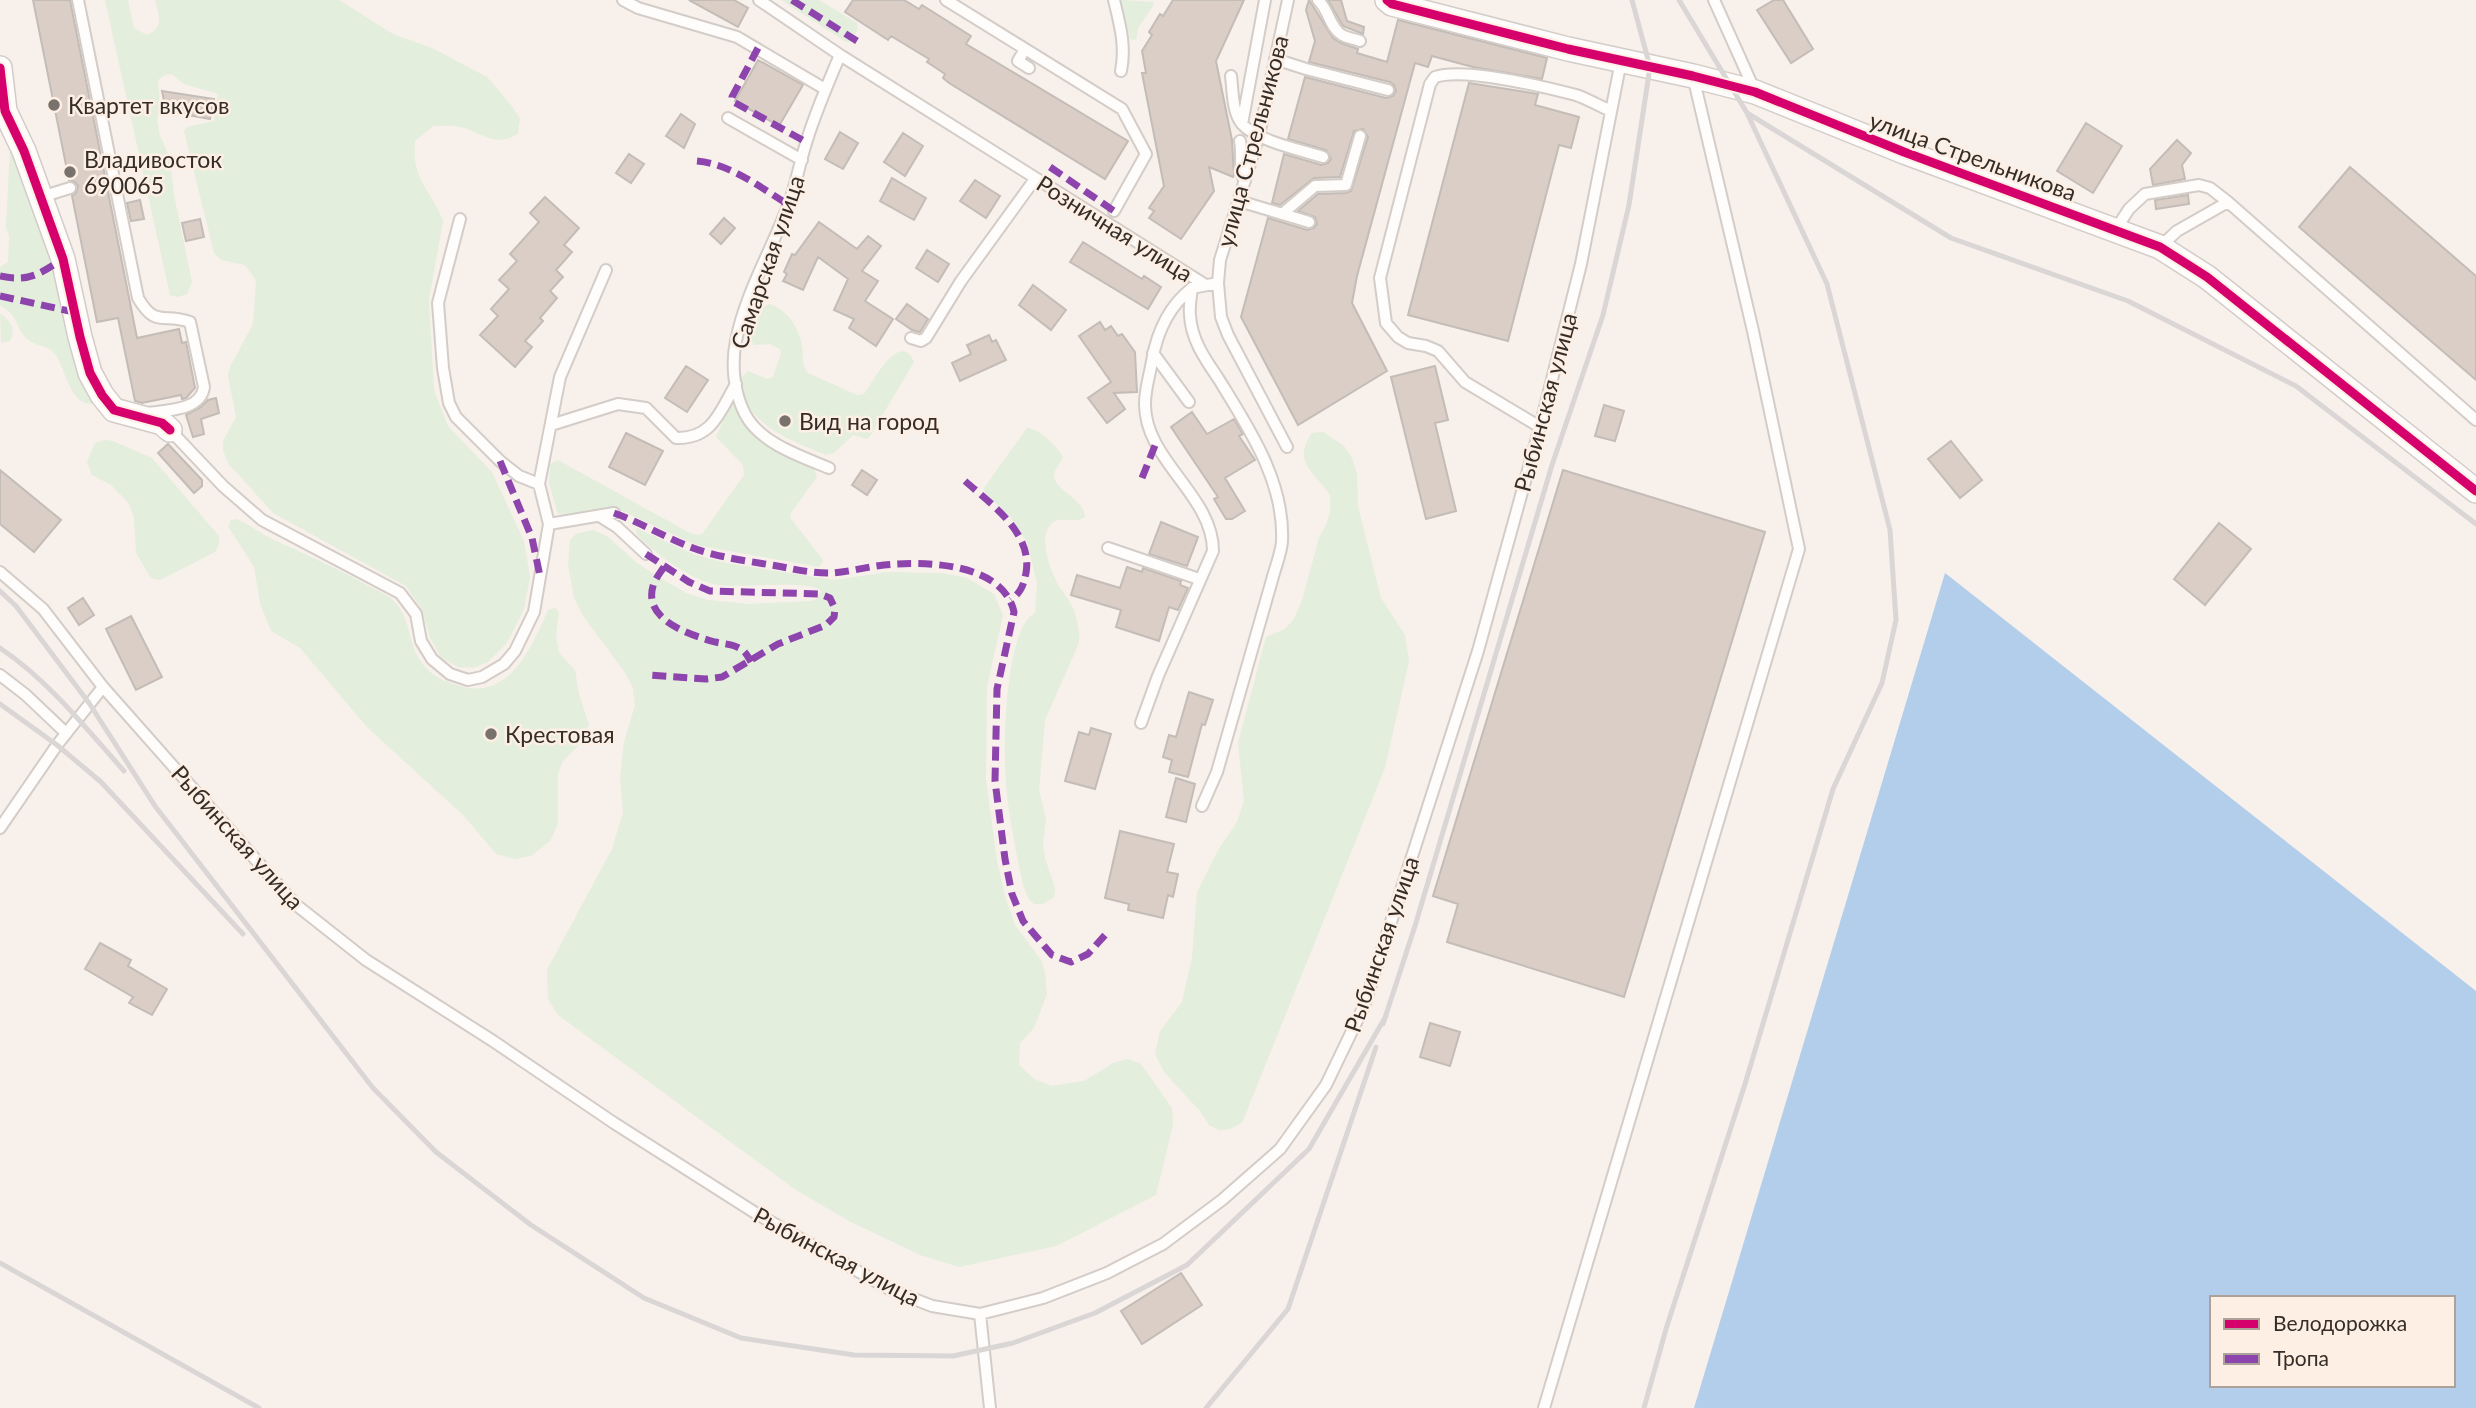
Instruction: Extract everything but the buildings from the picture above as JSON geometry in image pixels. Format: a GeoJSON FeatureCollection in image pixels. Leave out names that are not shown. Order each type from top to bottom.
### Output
{"type":"FeatureCollection","features":[{"type":"Feature","properties":{"kind":"street","name":"улица Стрельникова"},"geometry":{"type":"LineString","coordinates":[[1387,0],[1404,7],[1755,92],[1904,152],[2160,247],[2207,277],[2476,491]]}},
{"type":"Feature","properties":{"kind":"street"},"geometry":{"type":"LineString","coordinates":[[0,68],[2,113],[24,151],[63,259],[90,373],[114,410],[162,423],[170,430]]}},
{"type":"Feature","properties":{"kind":"lane"},"geometry":{"type":"LineString","coordinates":[[78,0],[110,180],[138,298],[147,313],[164,320],[179,317],[190,321],[204,387],[203,393],[191,405],[132,415]]}},
{"type":"Feature","properties":{"kind":"lane"},"geometry":{"type":"LineString","coordinates":[[623,0],[638,8],[737,37],[825,89]]}},
{"type":"Feature","properties":{"kind":"lane","name":"Розничная улица"},"geometry":{"type":"LineString","coordinates":[[759,0],[840,55],[1204,284]]}},
{"type":"Feature","properties":{"kind":"lane"},"geometry":{"type":"LineString","coordinates":[[946,0],[1122,109],[1146,154],[1114,211]]}},
{"type":"Feature","properties":{"kind":"lane"},"geometry":{"type":"LineString","coordinates":[[1114,0],[1123,38],[1121,71]]}},
{"type":"Feature","properties":{"kind":"lane"},"geometry":{"type":"LineString","coordinates":[[1242,124],[1265,0]]}},
{"type":"Feature","properties":{"kind":"lane","name":"улица Стрельникова"},"geometry":{"type":"LineString","coordinates":[[1287,447],[1228,335],[1221,317],[1218,283],[1220,260],[1259,135],[1288,0]]}},
{"type":"Feature","properties":{"kind":"lane"},"geometry":{"type":"LineString","coordinates":[[1318,0],[1326,8],[1334,29],[1360,41]]}},
{"type":"Feature","properties":{"kind":"lane"},"geometry":{"type":"LineString","coordinates":[[1714,0],[1755,92]]}},
{"type":"Feature","properties":{"kind":"lane"},"geometry":{"type":"LineString","coordinates":[[1025,49],[1013,58],[1029,68]]}},
{"type":"Feature","properties":{"kind":"lane","name":"Самарская улица"},"geometry":{"type":"LineString","coordinates":[[829,468],[794,453],[755,429],[744,412],[732,369],[736,340],[745,310],[789,205],[825,89],[840,55]]}},
{"type":"Feature","properties":{"kind":"lane"},"geometry":{"type":"LineString","coordinates":[[1275,59],[1388,90]]}},
{"type":"Feature","properties":{"kind":"lane","name":"Рыбинская улица"},"geometry":{"type":"LineString","coordinates":[[0,572],[43,609],[103,687],[295,904],[366,960],[614,1123],[818,1250],[891,1290],[932,1307],[980,1314],[1043,1298],[1107,1273],[1163,1244],[1222,1200],[1280,1149],[1326,1086],[1364,1006],[1478,651],[1540,427],[1581,264],[1620,61]]}},
{"type":"Feature","properties":{"kind":"lane"},"geometry":{"type":"LineString","coordinates":[[1540,427],[1465,382],[1438,351],[1408,343],[1398,337],[1387,323],[1380,278],[1430,84],[1435,77],[1463,73],[1493,78],[1577,96],[1611,111]]}},
{"type":"Feature","properties":{"kind":"lane"},"geometry":{"type":"LineString","coordinates":[[1231,76],[1236,112],[1242,124],[1259,135],[1323,157]]}},
{"type":"Feature","properties":{"kind":"lane"},"geometry":{"type":"LineString","coordinates":[[1545,1408],[1799,549],[1693,76]]}},
{"type":"Feature","properties":{"kind":"lane"},"geometry":{"type":"LineString","coordinates":[[727,118],[802,160]]}},
{"type":"Feature","properties":{"kind":"lane"},"geometry":{"type":"LineString","coordinates":[[1282,214],[1315,186],[1346,185],[1360,135]]}},
{"type":"Feature","properties":{"kind":"lane"},"geometry":{"type":"LineString","coordinates":[[1240,141],[1243,154],[1241,171],[1245,181]]}},
{"type":"Feature","properties":{"kind":"lane"},"geometry":{"type":"LineString","coordinates":[[916,340],[926,338],[961,281],[1035,179]]}},
{"type":"Feature","properties":{"kind":"lane"},"geometry":{"type":"LineString","coordinates":[[2116,229],[2129,209],[2145,194],[2199,185],[2210,188],[2476,420]]}},
{"type":"Feature","properties":{"kind":"lane"},"geometry":{"type":"LineString","coordinates":[[41,198],[70,188]]}},
{"type":"Feature","properties":{"kind":"lane"},"geometry":{"type":"LineString","coordinates":[[1239,201],[1309,222]]}},
{"type":"Feature","properties":{"kind":"lane"},"geometry":{"type":"LineString","coordinates":[[2160,247],[2177,231],[2228,202]]}},
{"type":"Feature","properties":{"kind":"lane"},"geometry":{"type":"LineString","coordinates":[[460,219],[438,303],[443,368],[449,403],[456,417],[500,461],[519,476],[539,484]]}},
{"type":"Feature","properties":{"kind":"lane"},"geometry":{"type":"LineString","coordinates":[[170,430],[223,486],[262,520],[400,593],[416,614],[421,641],[432,659],[450,674],[468,680],[482,677],[504,664],[525,634],[534,612],[550,524],[539,484],[560,377],[606,270]]}},
{"type":"Feature","properties":{"kind":"lane"},"geometry":{"type":"LineString","coordinates":[[1204,284],[1218,283]]}},
{"type":"Feature","properties":{"kind":"lane","name":"Розничная улица"},"geometry":{"type":"LineString","coordinates":[[1202,806],[1217,772],[1279,554],[1282,524],[1273,479],[1265,460],[1192,332],[1189,313],[1192,288],[1204,284]]}},
{"type":"Feature","properties":{"kind":"lane"},"geometry":{"type":"LineString","coordinates":[[1141,723],[1199,579],[1213,551],[1211,533],[1198,506],[1156,443],[1145,404],[1153,353],[1169,312],[1178,299],[1192,288]]}},
{"type":"Feature","properties":{"kind":"lane"},"geometry":{"type":"LineString","coordinates":[[1153,353],[1189,402]]}},
{"type":"Feature","properties":{"kind":"lane"},"geometry":{"type":"LineString","coordinates":[[551,425],[618,404],[646,408],[676,438],[693,436],[708,430],[736,384]]}},
{"type":"Feature","properties":{"kind":"lane"},"geometry":{"type":"LineString","coordinates":[[550,524],[614,513]]}},
{"type":"Feature","properties":{"kind":"lane"},"geometry":{"type":"LineString","coordinates":[[600,517],[617,527],[646,554]]}},
{"type":"Feature","properties":{"kind":"lane"},"geometry":{"type":"LineString","coordinates":[[1108,548],[1199,579]]}},
{"type":"Feature","properties":{"kind":"lane"},"geometry":{"type":"LineString","coordinates":[[0,676],[26,695],[66,733]]}},
{"type":"Feature","properties":{"kind":"lane"},"geometry":{"type":"LineString","coordinates":[[0,828],[66,733],[103,687]]}},
{"type":"Feature","properties":{"kind":"lane"},"geometry":{"type":"LineString","coordinates":[[980,1314],[990,1408]]}},
{"type":"Feature","properties":{"kind":"green space"},"geometry":{"type":"Polygon","coordinates":[[[105,0],[128,0],[134,28],[147,35],[158,25],[155,0],[339,0],[393,34],[432,48],[487,77],[520,118],[518,134],[502,140],[495,140],[461,127],[433,126],[415,141],[419,175],[443,221],[429,300],[434,390],[448,426],[492,472],[524,541],[530,577],[524,609],[507,643],[488,662],[473,668],[458,667],[441,657],[430,638],[422,610],[406,586],[273,513],[228,463],[223,441],[236,417],[228,375],[253,324],[256,280],[245,265],[221,260],[214,253],[184,131],[187,127],[214,121],[218,94],[184,84],[172,74],[158,80],[160,104],[157,120],[160,136],[170,158],[174,195],[192,282],[187,294],[178,297],[170,295],[105,0]]]}},
{"type":"Feature","properties":{"kind":"green space"},"geometry":{"type":"Polygon","coordinates":[[[781,0],[819,0],[857,23],[858,29],[850,42],[846,42],[781,0]]]}},
{"type":"Feature","properties":{"kind":"green space"},"geometry":{"type":"Polygon","coordinates":[[[1121,0],[1154,2],[1138,28],[1136,40],[1130,39],[1121,0]]]}},
{"type":"Feature","properties":{"kind":"green space"},"geometry":{"type":"Polygon","coordinates":[[[10,146],[36,199],[95,402],[92,404],[84,402],[73,392],[55,354],[26,338],[11,313],[0,305],[0,267],[8,262],[9,236],[6,227],[10,146]]]}},
{"type":"Feature","properties":{"kind":"green space"},"geometry":{"type":"Polygon","coordinates":[[[769,304],[787,315],[795,326],[803,350],[804,367],[808,373],[857,395],[864,394],[894,354],[902,351],[908,353],[914,362],[867,439],[853,435],[834,453],[826,455],[770,428],[749,407],[743,394],[741,378],[748,371],[767,379],[773,377],[781,353],[780,349],[770,344],[754,345],[750,338],[758,314],[769,304]]]}},
{"type":"Feature","properties":{"kind":"green space"},"geometry":{"type":"Polygon","coordinates":[[[0,313],[10,322],[13,333],[10,341],[1,343],[0,313]]]}},
{"type":"Feature","properties":{"kind":"green space"},"geometry":{"type":"Polygon","coordinates":[[[732,400],[750,431],[769,445],[814,468],[817,477],[790,514],[823,561],[819,567],[696,545],[616,508],[597,513],[558,514],[549,483],[550,464],[558,460],[688,532],[702,534],[744,475],[743,465],[716,437],[732,400]]]}},
{"type":"Feature","properties":{"kind":"green space"},"geometry":{"type":"Polygon","coordinates":[[[1027,428],[1042,434],[1060,452],[1063,457],[1054,477],[1060,487],[1080,505],[1085,517],[1054,522],[1046,532],[1045,540],[1051,569],[1071,603],[1078,623],[1079,643],[1045,720],[1039,790],[1046,819],[1043,843],[1045,858],[1055,888],[1054,897],[1043,904],[1034,904],[1028,898],[1023,885],[1007,797],[1005,768],[1011,665],[1025,624],[1035,613],[1037,583],[1027,542],[1010,517],[985,493],[984,488],[1027,428]]]}},
{"type":"Feature","properties":{"kind":"green space"},"geometry":{"type":"Polygon","coordinates":[[[1323,432],[1344,446],[1351,456],[1357,473],[1358,506],[1381,598],[1405,635],[1409,661],[1385,768],[1242,1123],[1230,1129],[1219,1130],[1209,1125],[1200,1111],[1164,1072],[1155,1054],[1160,1031],[1182,1002],[1192,958],[1197,892],[1217,852],[1237,822],[1244,801],[1238,743],[1266,637],[1285,629],[1294,619],[1319,538],[1330,513],[1330,495],[1308,467],[1304,453],[1312,433],[1323,432]]]}},
{"type":"Feature","properties":{"kind":"green space"},"geometry":{"type":"Polygon","coordinates":[[[105,440],[152,458],[219,536],[215,552],[160,580],[151,578],[136,553],[134,518],[128,502],[111,485],[92,475],[87,462],[95,443],[105,440]]]}},
{"type":"Feature","properties":{"kind":"green space"},"geometry":{"type":"Polygon","coordinates":[[[237,519],[269,538],[343,572],[393,600],[403,615],[419,659],[432,673],[453,684],[475,689],[491,686],[504,679],[525,655],[548,610],[555,608],[559,612],[556,636],[559,653],[575,670],[589,725],[582,742],[562,762],[558,775],[558,824],[550,841],[531,856],[515,859],[496,854],[463,815],[368,728],[300,648],[271,631],[260,603],[254,567],[228,526],[231,520],[237,519]]]}},
{"type":"Feature","properties":{"kind":"green space"},"geometry":{"type":"Polygon","coordinates":[[[636,528],[693,554],[726,563],[834,580],[888,572],[942,573],[967,578],[994,594],[1003,615],[987,687],[986,779],[997,861],[1005,896],[1015,925],[1041,960],[1047,994],[1034,1028],[1020,1043],[1019,1065],[1034,1079],[1052,1086],[1084,1081],[1115,1062],[1128,1059],[1141,1064],[1172,1108],[1173,1125],[1156,1195],[1056,1246],[959,1267],[920,1255],[849,1221],[796,1190],[558,1015],[548,999],[547,970],[612,849],[623,812],[620,778],[624,742],[635,705],[633,688],[624,671],[583,616],[574,598],[568,564],[570,540],[576,534],[593,530],[607,536],[637,563],[657,576],[686,593],[708,600],[749,604],[811,601],[817,599],[821,591],[802,585],[713,584],[673,565],[639,537],[636,528]]]}},
{"type":"Feature","properties":{"kind":"water"},"geometry":{"type":"Polygon","coordinates":[[[1945,573],[2476,991],[2476,1408],[1694,1408],[1945,573]]]}},
{"type":"Feature","properties":{"kind":"railway"},"geometry":{"type":"LineString","coordinates":[[1383,1024],[1415,926],[1552,465],[1603,315],[1629,205],[1650,67],[1632,0]]}},
{"type":"Feature","properties":{"kind":"railway"},"geometry":{"type":"LineString","coordinates":[[1644,1408],[1833,789],[1882,683],[1896,620],[1890,530],[1827,284],[1747,113],[1679,0]]}},
{"type":"Feature","properties":{"kind":"railway"},"geometry":{"type":"LineString","coordinates":[[1747,113],[1951,238],[2128,301],[2296,386],[2476,524]]}},
{"type":"Feature","properties":{"kind":"railway"},"geometry":{"type":"LineString","coordinates":[[0,591],[16,606],[89,703],[155,806],[373,1088],[436,1152],[531,1225],[644,1298],[741,1338],[854,1355],[953,1356],[1013,1343],[1095,1313],[1187,1265],[1309,1149],[1386,1016]]}},
{"type":"Feature","properties":{"kind":"railway"},"geometry":{"type":"LineString","coordinates":[[0,648],[35,675],[81,721],[124,771]]}},
{"type":"Feature","properties":{"kind":"railway"},"geometry":{"type":"LineString","coordinates":[[0,704],[57,745],[101,782],[243,934]]}},
{"type":"Feature","properties":{"kind":"railway"},"geometry":{"type":"LineString","coordinates":[[1206,1408],[1288,1309],[1376,1047]]}},
{"type":"Feature","properties":{"kind":"railway"},"geometry":{"type":"LineString","coordinates":[[0,1263],[259,1408]]}},
{"type":"Feature","properties":{"kind":"marked path"},"geometry":{"type":"LineString","coordinates":[[792,0],[857,41]]}},
{"type":"Feature","properties":{"kind":"marked path"},"geometry":{"type":"LineString","coordinates":[[758,48],[732,101],[806,142]]}},
{"type":"Feature","properties":{"kind":"marked path"},"geometry":{"type":"LineString","coordinates":[[697,161],[734,172],[789,205]]}},
{"type":"Feature","properties":{"kind":"marked path"},"geometry":{"type":"LineString","coordinates":[[1050,167],[1114,211]]}},
{"type":"Feature","properties":{"kind":"marked path"},"geometry":{"type":"LineString","coordinates":[[0,276],[27,277],[63,259]]}},
{"type":"Feature","properties":{"kind":"marked path"},"geometry":{"type":"LineString","coordinates":[[0,296],[74,312]]}},
{"type":"Feature","properties":{"kind":"marked path"},"geometry":{"type":"LineString","coordinates":[[1142,478],[1156,443]]}},
{"type":"Feature","properties":{"kind":"marked path"},"geometry":{"type":"LineString","coordinates":[[500,461],[532,538],[540,576]]}},
{"type":"Feature","properties":{"kind":"marked path"},"geometry":{"type":"LineString","coordinates":[[965,481],[1008,521],[1023,545],[1026,573],[1018,594],[1011,600]]}},
{"type":"Feature","properties":{"kind":"marked path"},"geometry":{"type":"LineString","coordinates":[[614,513],[693,548],[740,560],[826,573],[901,564],[940,565],[979,574],[995,583],[1007,595],[1014,612],[997,689],[995,781],[1012,894],[1023,921],[1052,955],[1071,962],[1088,954],[1105,935]]}},
{"type":"Feature","properties":{"kind":"marked path"},"geometry":{"type":"LineString","coordinates":[[646,554],[689,582],[710,591],[820,594],[830,598],[835,609],[834,617],[826,625],[778,644],[722,677],[706,679],[650,675]]}},
{"type":"Feature","properties":{"kind":"marked path"},"geometry":{"type":"LineString","coordinates":[[664,567],[654,583],[652,598],[662,617],[693,635],[738,647],[751,662]]}},
{"type":"Feature","properties":{"kind":"cycle path"},"geometry":{"type":"LineString","coordinates":[[1387,0],[1392,4],[1568,49],[1755,92],[1904,152],[2160,247],[2207,277],[2476,491]]}},
{"type":"Feature","properties":{"kind":"cycle path"},"geometry":{"type":"LineString","coordinates":[[0,68],[5,111],[24,151],[63,259],[90,373],[114,410],[162,423],[170,430]]}},
{"type":"Feature","properties":{"kind":"place","name":"Квартет вкусов"},"geometry":{"type":"Point","coordinates":[54,105]}},
{"type":"Feature","properties":{"kind":"place","name":"Владивосток 690065"},"geometry":{"type":"Point","coordinates":[70,172]}},
{"type":"Feature","properties":{"kind":"place","name":"Вид на город"},"geometry":{"type":"Point","coordinates":[785,421]}},
{"type":"Feature","properties":{"kind":"place","name":"Крестовая"},"geometry":{"type":"Point","coordinates":[491,734]}}]}
